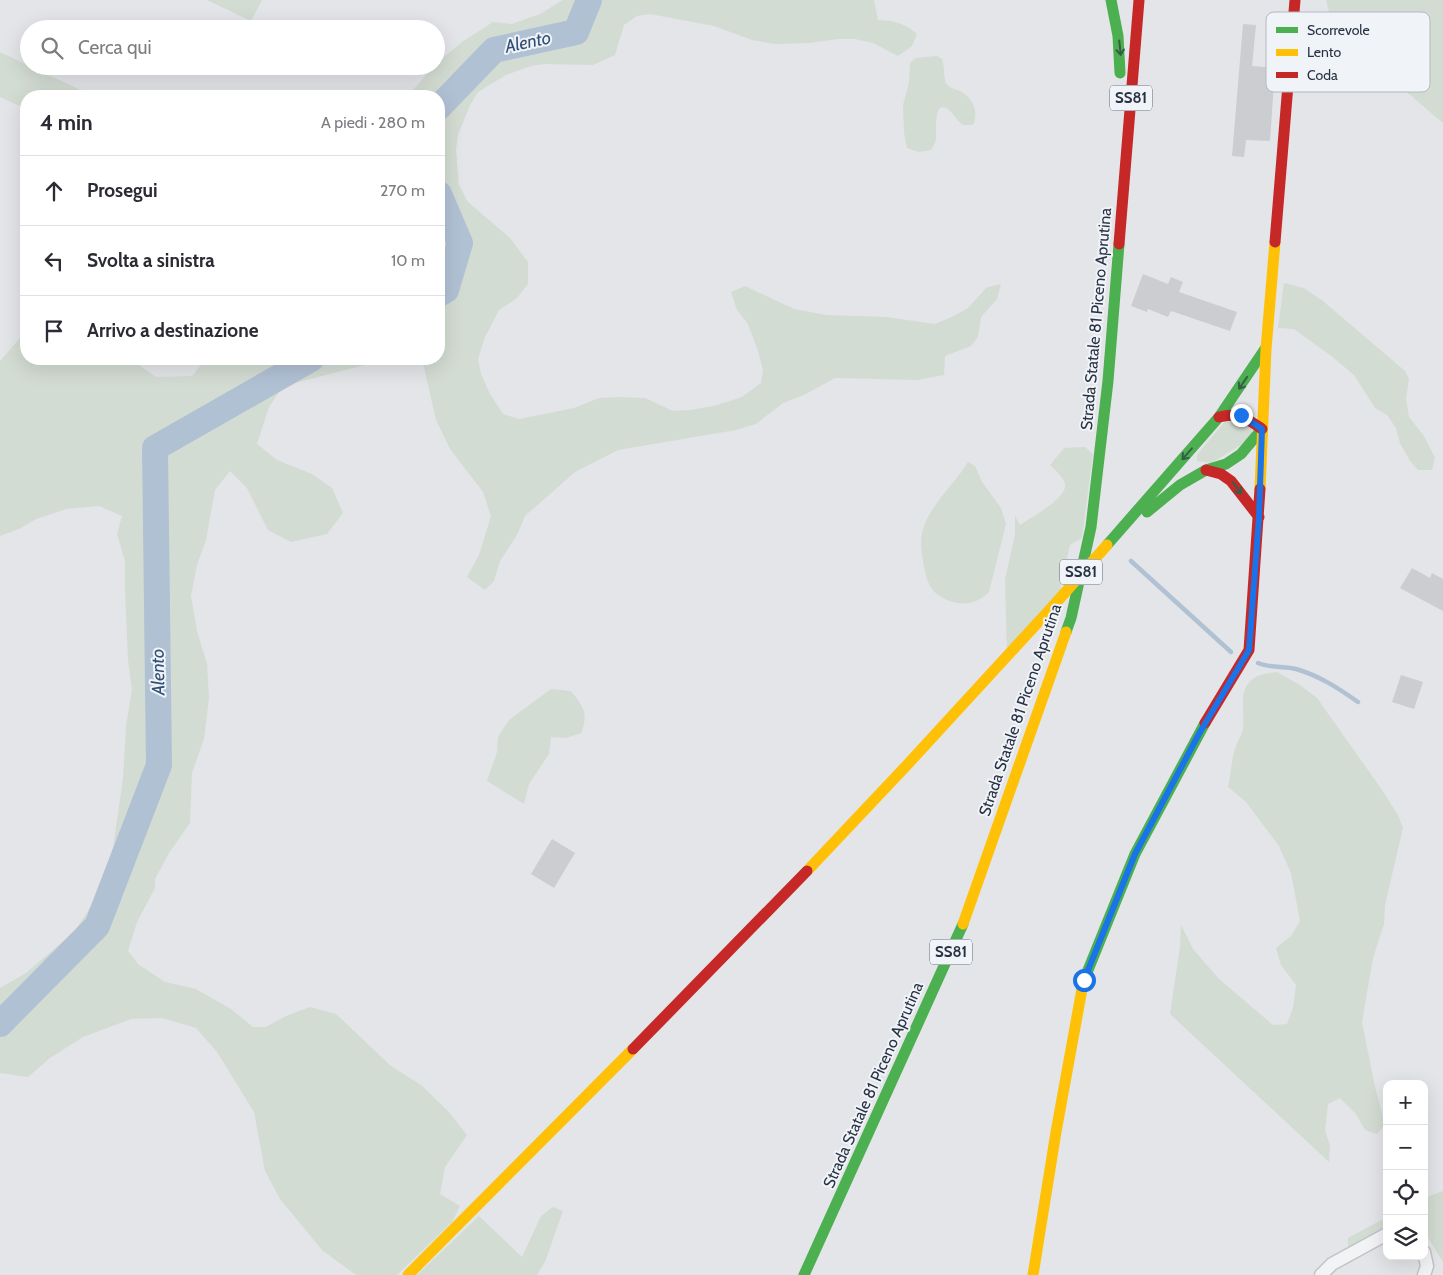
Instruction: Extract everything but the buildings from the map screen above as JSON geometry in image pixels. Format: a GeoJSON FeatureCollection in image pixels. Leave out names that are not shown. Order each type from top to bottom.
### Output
{"type":"FeatureCollection","features":[{"type":"Feature","properties":{"kind":"main road"},"geometry":{"type":"LineString","coordinates":[[1111,0],[1121,54],[1120,84]]}},
{"type":"Feature","properties":{"kind":"main road","name":"Strada Statale 81 Piceno Aprutina"},"geometry":{"type":"LineString","coordinates":[[804,1275],[964,921],[1071,618],[1092,517],[1108,381],[1139,0]]}},
{"type":"Feature","properties":{"kind":"main road"},"geometry":{"type":"LineString","coordinates":[[1033,1275],[1056,1132],[1084,980],[1135,854],[1200,732],[1249,650],[1259,517],[1266,349],[1287,92]]}},
{"type":"Feature","properties":{"kind":"main road"},"geometry":{"type":"LineString","coordinates":[[1119,104],[1115,171],[1123,196]]}},
{"type":"Feature","properties":{"kind":"main road"},"geometry":{"type":"LineString","coordinates":[[408,1275],[793,886],[997,669],[1219,417],[1266,349]]}},
{"type":"Feature","properties":{"kind":"main road"},"geometry":{"type":"LineString","coordinates":[[1219,417],[1231,413],[1241,415],[1262,429]]}},
{"type":"Feature","properties":{"kind":"main road"},"geometry":{"type":"LineString","coordinates":[[1107,545],[1180,485],[1206,470],[1226,464],[1242,454],[1262,429]]}},
{"type":"Feature","properties":{"kind":"main road"},"geometry":{"type":"LineString","coordinates":[[1206,470],[1220,474],[1232,481],[1259,517]]}},
{"type":"Feature","properties":{"kind":"street"},"geometry":{"type":"LineString","coordinates":[[1321,1275],[1332,1264],[1383,1236]]}},
{"type":"Feature","properties":{"kind":"street"},"geometry":{"type":"LineString","coordinates":[[1424,1275],[1427,1266],[1426,1260]]}},
{"type":"Feature","properties":{"kind":"shaded area"},"geometry":{"type":"Polygon","coordinates":[[[207,0],[262,0],[252,20],[207,0]]]}},
{"type":"Feature","properties":{"kind":"shaded area"},"geometry":{"type":"Polygon","coordinates":[[[563,0],[874,0],[878,20],[899,23],[917,34],[912,46],[898,56],[873,43],[855,39],[775,44],[752,40],[714,26],[650,14],[637,16],[624,25],[615,55],[593,65],[544,64],[531,66],[506,75],[478,92],[470,105],[458,135],[456,150],[459,185],[468,202],[510,238],[528,262],[528,284],[517,298],[499,310],[485,337],[478,359],[481,374],[490,394],[503,414],[519,419],[574,408],[599,398],[617,397],[645,398],[673,411],[690,410],[714,406],[742,397],[761,383],[763,370],[748,324],[737,310],[731,292],[745,286],[794,309],[826,315],[886,317],[935,324],[968,308],[987,287],[1001,284],[997,299],[981,317],[978,337],[971,346],[945,356],[944,375],[918,380],[835,378],[804,395],[783,403],[756,424],[736,430],[618,450],[575,472],[525,516],[517,535],[500,561],[494,581],[485,590],[467,577],[479,555],[491,516],[483,492],[450,449],[436,420],[423,365],[445,365],[445,90],[413,90],[426,75],[445,75],[445,56],[462,42],[493,22],[512,24],[540,14],[563,0]]]}},
{"type":"Feature","properties":{"kind":"shaded area"},"geometry":{"type":"Polygon","coordinates":[[[1326,0],[1443,0],[1443,123],[1407,92],[1430,92],[1430,12],[1329,12],[1326,0]]]}},
{"type":"Feature","properties":{"kind":"shaded area"},"geometry":{"type":"Polygon","coordinates":[[[0,52],[20,61],[20,75],[49,75],[80,90],[20,90],[20,106],[0,97],[0,52]]]}},
{"type":"Feature","properties":{"kind":"shaded area"},"geometry":{"type":"Polygon","coordinates":[[[937,56],[942,59],[947,85],[965,94],[974,105],[975,120],[973,125],[963,125],[949,110],[944,107],[940,108],[936,117],[936,139],[934,145],[931,150],[919,152],[907,148],[904,133],[903,105],[909,83],[910,63],[916,58],[937,56]]]}},
{"type":"Feature","properties":{"kind":"shaded area"},"geometry":{"type":"Polygon","coordinates":[[[1284,283],[1304,288],[1323,301],[1405,371],[1409,379],[1406,399],[1409,417],[1424,436],[1435,458],[1432,470],[1418,470],[1410,461],[1400,443],[1396,428],[1387,415],[1375,408],[1354,375],[1294,329],[1278,328],[1284,283]]]}},
{"type":"Feature","properties":{"kind":"shaded area"},"geometry":{"type":"Polygon","coordinates":[[[20,338],[20,365],[139,365],[156,377],[192,376],[201,365],[365,365],[283,386],[269,407],[257,444],[277,460],[312,474],[332,488],[343,513],[327,534],[291,542],[268,530],[247,488],[230,471],[215,490],[206,540],[197,565],[191,596],[197,631],[207,664],[209,698],[204,739],[192,773],[190,823],[169,853],[155,879],[155,888],[137,922],[128,951],[138,964],[165,982],[196,989],[231,1009],[253,1027],[266,1027],[286,1016],[310,1007],[336,1014],[391,1066],[421,1085],[447,1110],[467,1135],[445,1167],[440,1194],[460,1206],[452,1222],[397,1275],[356,1275],[322,1250],[280,1199],[265,1171],[254,1112],[217,1052],[196,1028],[162,1018],[131,1019],[83,1037],[50,1058],[28,1077],[0,1073],[0,988],[26,973],[75,931],[101,890],[113,848],[123,779],[126,726],[132,690],[128,660],[125,561],[117,534],[122,516],[99,506],[66,509],[36,519],[19,529],[0,536],[0,361],[20,338]]]}},
{"type":"Feature","properties":{"kind":"shaded area"},"geometry":{"type":"Polygon","coordinates":[[[1225,421],[1252,426],[1251,439],[1211,463],[1197,461],[1197,455],[1225,421]]]}},
{"type":"Feature","properties":{"kind":"shaded area"},"geometry":{"type":"Polygon","coordinates":[[[1085,447],[1093,454],[1082,538],[1070,545],[1058,598],[1007,656],[1005,579],[1015,535],[1015,516],[1020,525],[1055,501],[1061,495],[1065,484],[1061,476],[1050,465],[1064,448],[1085,447]]]}},
{"type":"Feature","properties":{"kind":"shaded area"},"geometry":{"type":"Polygon","coordinates":[[[968,462],[975,466],[982,482],[1001,508],[1006,524],[989,592],[976,601],[961,603],[950,601],[936,594],[930,586],[924,567],[921,540],[923,529],[933,508],[968,462]]]}},
{"type":"Feature","properties":{"kind":"shaded area"},"geometry":{"type":"Polygon","coordinates":[[[1277,672],[1300,685],[1317,698],[1380,787],[1398,815],[1403,828],[1385,905],[1384,924],[1373,958],[1362,1022],[1383,1117],[1383,1127],[1377,1134],[1365,1130],[1356,1114],[1340,1098],[1328,1104],[1325,1131],[1330,1145],[1329,1162],[1170,1014],[1180,947],[1181,925],[1193,949],[1219,979],[1273,1025],[1287,1024],[1293,1008],[1296,985],[1281,965],[1276,948],[1291,936],[1300,921],[1291,873],[1279,846],[1246,802],[1228,787],[1236,746],[1243,728],[1245,688],[1254,678],[1277,672]]]}},
{"type":"Feature","properties":{"kind":"shaded area"},"geometry":{"type":"Polygon","coordinates":[[[551,689],[571,691],[584,710],[583,726],[581,733],[566,738],[551,737],[549,754],[529,784],[524,804],[487,781],[497,752],[498,737],[509,720],[551,689]]]}},
{"type":"Feature","properties":{"kind":"shaded area"},"geometry":{"type":"Polygon","coordinates":[[[1443,1191],[1443,1262],[1428,1238],[1428,1197],[1443,1191]]]}},
{"type":"Feature","properties":{"kind":"shaded area"},"geometry":{"type":"Polygon","coordinates":[[[553,1207],[563,1211],[545,1262],[537,1275],[417,1275],[479,1216],[522,1257],[541,1216],[553,1207]]]}},
{"type":"Feature","properties":{"kind":"shaded area"},"geometry":{"type":"Polygon","coordinates":[[[1383,1219],[1383,1235],[1354,1247],[1348,1247],[1348,1238],[1383,1219]]]}},
{"type":"Feature","properties":{"kind":"waterway","name":"Alento"},"geometry":{"type":"LineString","coordinates":[[445,101],[494,50],[576,32],[589,0]]}},
{"type":"Feature","properties":{"kind":"waterway","name":"Alento"},"geometry":{"type":"LineString","coordinates":[[445,208],[460,243],[445,291]]}},
{"type":"Feature","properties":{"kind":"waterway","name":"Alento"},"geometry":{"type":"LineString","coordinates":[[0,1024],[97,926],[159,765],[155,448],[300,365]]}},
{"type":"Feature","properties":{"kind":"waterway"},"geometry":{"type":"LineString","coordinates":[[1131,561],[1231,652]]}},
{"type":"Feature","properties":{"kind":"waterway"},"geometry":{"type":"LineString","coordinates":[[1258,663],[1267,666],[1291,668],[1313,675],[1358,702]]}},
{"type":"Feature","properties":{"kind":"traffic: fast"},"geometry":{"type":"LineString","coordinates":[[1111,0],[1118,36],[1120,73]]}},
{"type":"Feature","properties":{"kind":"traffic: fast"},"geometry":{"type":"LineString","coordinates":[[1066,632],[1071,618],[1091,527],[1108,381],[1119,244]]}},
{"type":"Feature","properties":{"kind":"traffic: fast"},"geometry":{"type":"LineString","coordinates":[[1107,545],[1219,417],[1265,349]]}},
{"type":"Feature","properties":{"kind":"traffic: fast"},"geometry":{"type":"LineString","coordinates":[[1147,512],[1180,485],[1206,470],[1226,464],[1241,454],[1262,429]]}},
{"type":"Feature","properties":{"kind":"traffic: fast"},"geometry":{"type":"LineString","coordinates":[[1082,989],[1135,854],[1205,723]]}},
{"type":"Feature","properties":{"kind":"traffic: fast"},"geometry":{"type":"LineString","coordinates":[[804,1275],[963,924]]}},
{"type":"Feature","properties":{"kind":"traffic: slow"},"geometry":{"type":"LineString","coordinates":[[1260,489],[1266,349],[1275,242]]}},
{"type":"Feature","properties":{"kind":"traffic: slow"},"geometry":{"type":"LineString","coordinates":[[1054,605],[1107,545]]}},
{"type":"Feature","properties":{"kind":"traffic: slow"},"geometry":{"type":"LineString","coordinates":[[807,871],[1054,605]]}},
{"type":"Feature","properties":{"kind":"traffic: slow"},"geometry":{"type":"LineString","coordinates":[[963,924],[1066,632]]}},
{"type":"Feature","properties":{"kind":"traffic: slow"},"geometry":{"type":"LineString","coordinates":[[1033,1275],[1082,989]]}},
{"type":"Feature","properties":{"kind":"traffic: slow"},"geometry":{"type":"LineString","coordinates":[[408,1275],[633,1049]]}},
{"type":"Feature","properties":{"kind":"traffic: jam"},"geometry":{"type":"LineString","coordinates":[[1119,244],[1139,0]]}},
{"type":"Feature","properties":{"kind":"traffic: jam"},"geometry":{"type":"LineString","coordinates":[[1294,12],[1295,0]]}},
{"type":"Feature","properties":{"kind":"traffic: jam"},"geometry":{"type":"LineString","coordinates":[[1275,242],[1287,92]]}},
{"type":"Feature","properties":{"kind":"traffic: jam"},"geometry":{"type":"LineString","coordinates":[[1219,417],[1232,415],[1242,417],[1262,429]]}},
{"type":"Feature","properties":{"kind":"traffic: jam"},"geometry":{"type":"LineString","coordinates":[[1206,470],[1221,474],[1231,481],[1259,517]]}},
{"type":"Feature","properties":{"kind":"traffic: jam"},"geometry":{"type":"LineString","coordinates":[[1205,723],[1249,650],[1260,489]]}},
{"type":"Feature","properties":{"kind":"traffic: jam"},"geometry":{"type":"LineString","coordinates":[[633,1049],[807,871]]}},
{"type":"Feature","properties":{"kind":"route"},"geometry":{"type":"LineString","coordinates":[[1084,980],[1135,854],[1200,732],[1249,650],[1259,517],[1262,429],[1241,415]]}}]}
